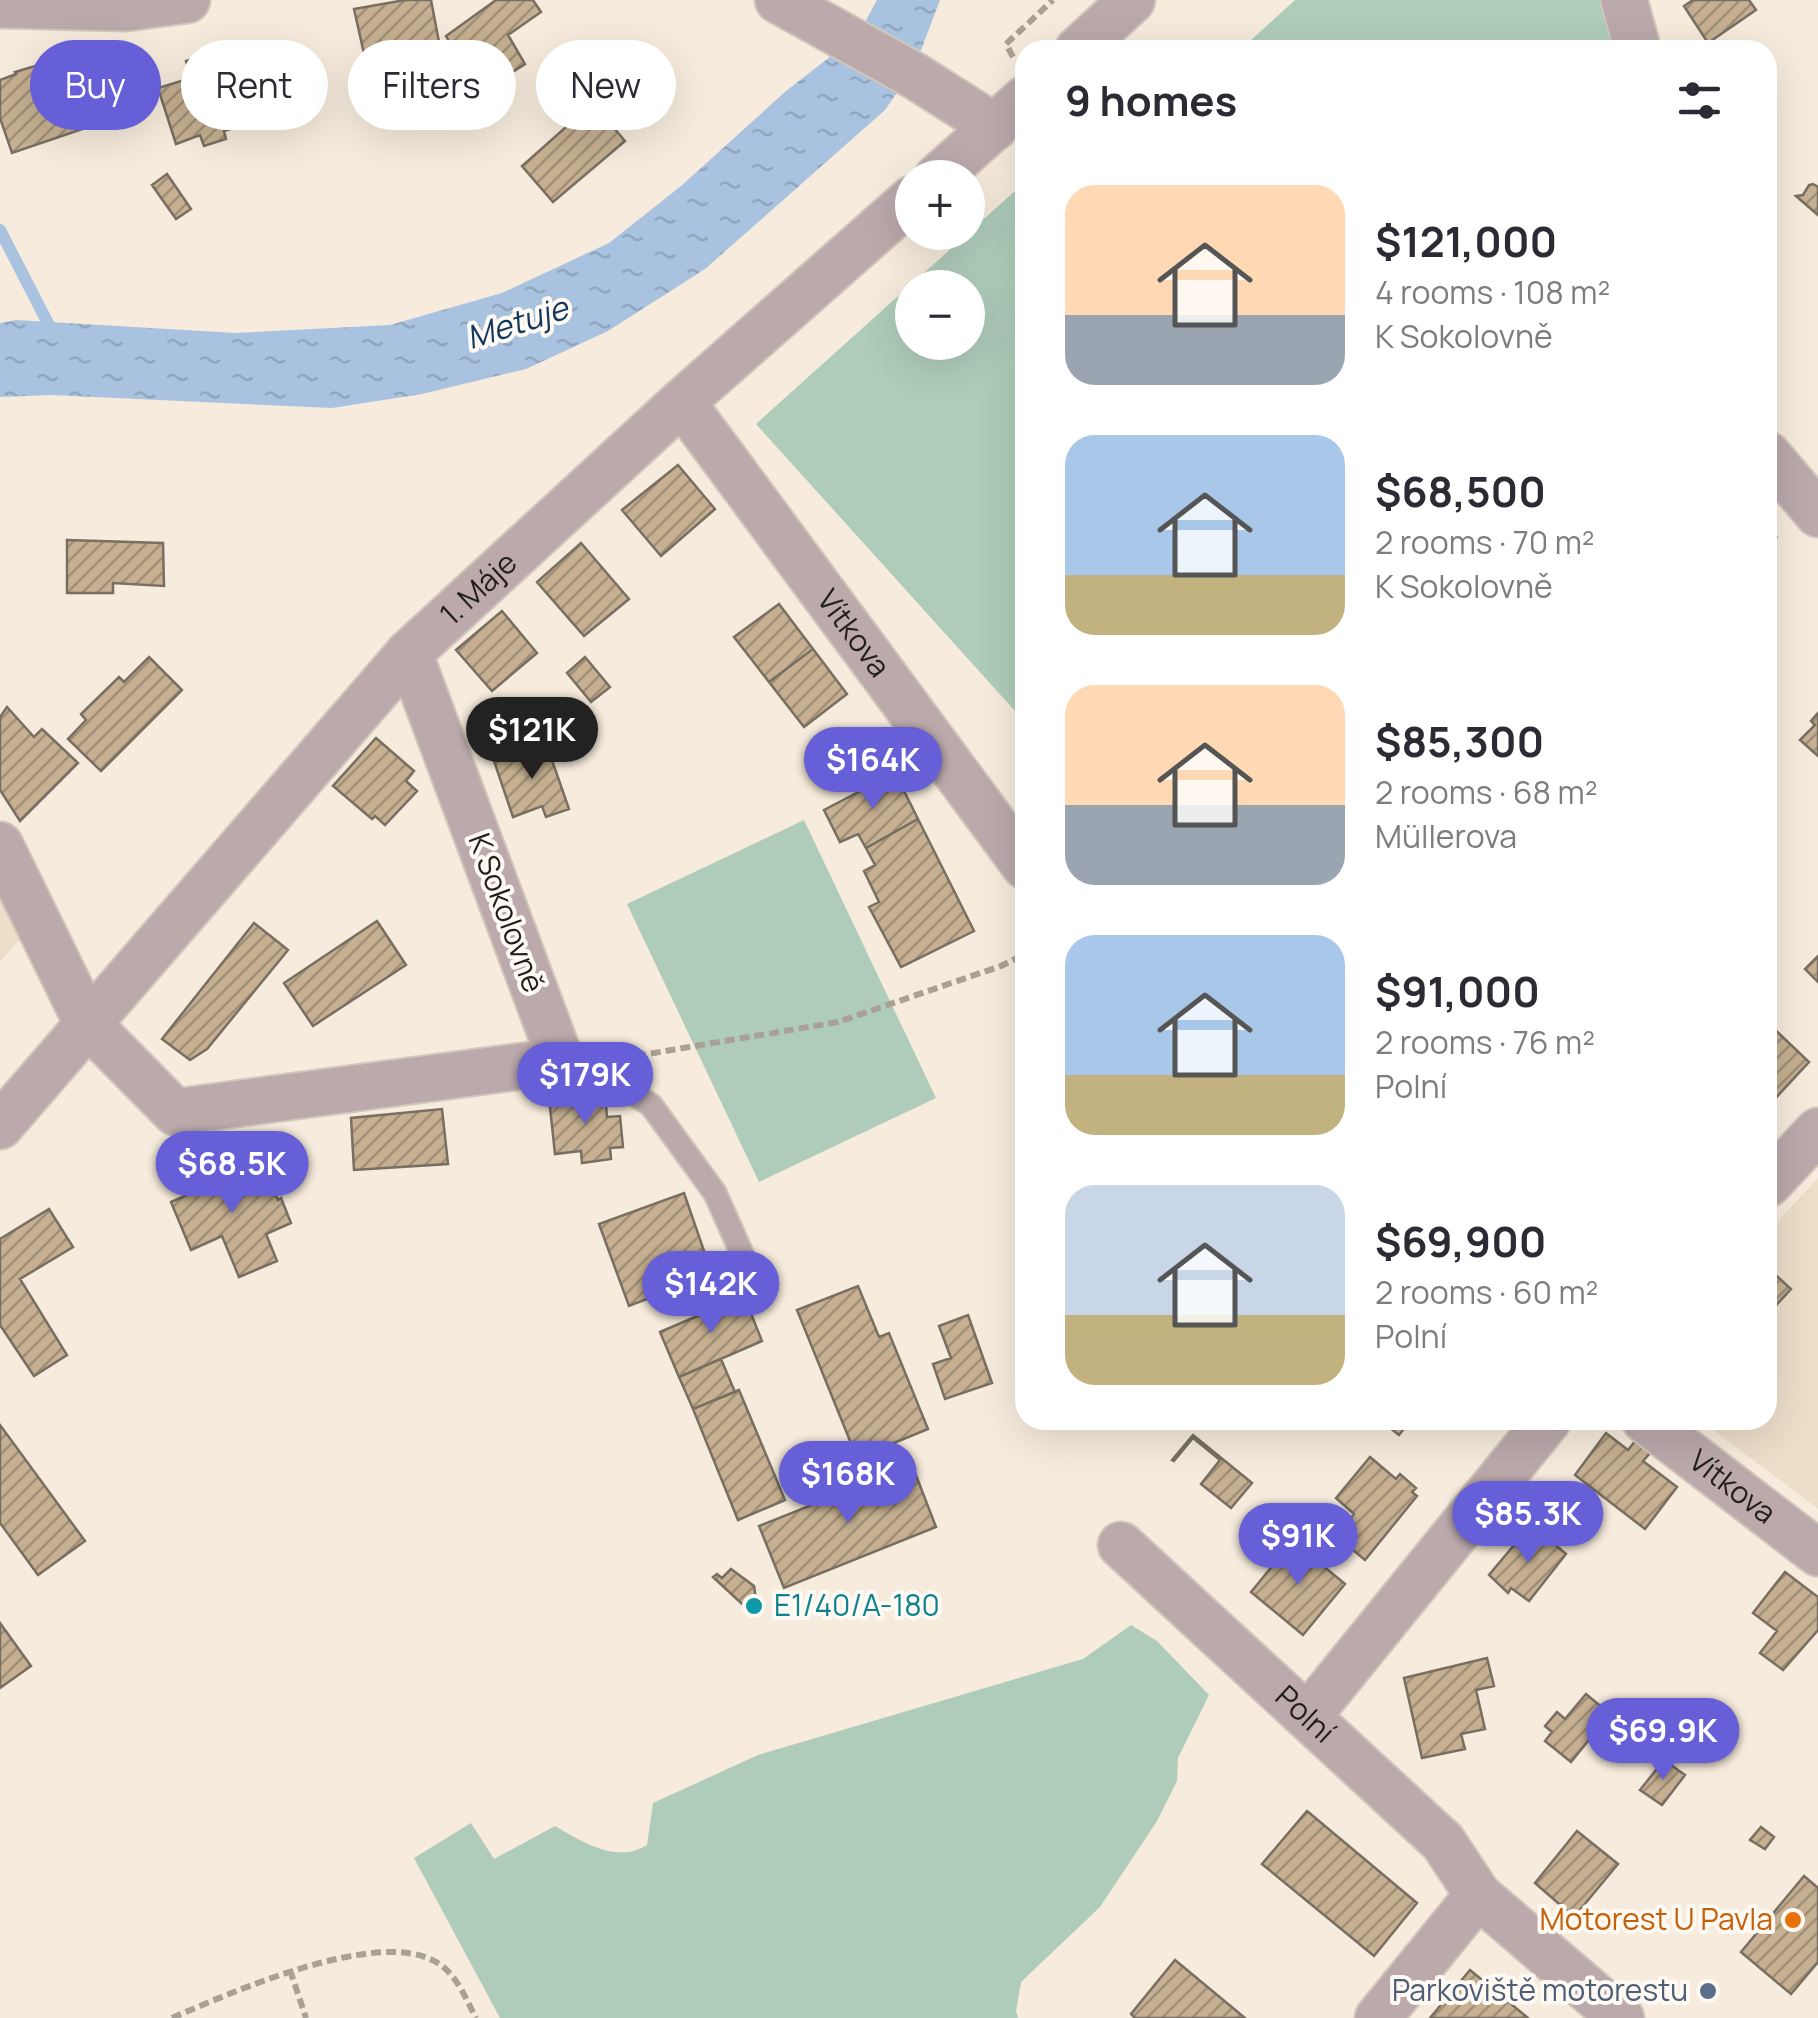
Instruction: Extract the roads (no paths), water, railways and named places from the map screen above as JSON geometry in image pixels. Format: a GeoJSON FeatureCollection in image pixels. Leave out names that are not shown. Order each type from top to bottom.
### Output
{"type":"FeatureCollection","features":[{"type":"Feature","properties":{"kind":"street"},"geometry":{"type":"LineString","coordinates":[[0,5],[126,8],[187,0]]}},
{"type":"Feature","properties":{"kind":"street"},"geometry":{"type":"LineString","coordinates":[[1089,40],[1132,0]]}},
{"type":"Feature","properties":{"kind":"street"},"geometry":{"type":"LineString","coordinates":[[1624,0],[1635,40]]}},
{"type":"Feature","properties":{"kind":"street"},"geometry":{"type":"LineString","coordinates":[[784,3],[915,76],[1013,98]]}},
{"type":"Feature","properties":{"kind":"street"},"geometry":{"type":"LineString","coordinates":[[955,160],[1013,98]]}},
{"type":"Feature","properties":{"kind":"street","name":"1. Máje"},"geometry":{"type":"LineString","coordinates":[[0,1126],[408,653],[682,402],[895,215]]}},
{"type":"Feature","properties":{"kind":"street","name":"Vítkova"},"geometry":{"type":"LineString","coordinates":[[682,402],[1015,852]]}},
{"type":"Feature","properties":{"kind":"street"},"geometry":{"type":"LineString","coordinates":[[1777,466],[1818,514]]}},
{"type":"Feature","properties":{"kind":"street","name":"K Sokolovně"},"geometry":{"type":"LineString","coordinates":[[408,653],[561,1061]]}},
{"type":"Feature","properties":{"kind":"street"},"geometry":{"type":"LineString","coordinates":[[0,844],[87,1023],[176,1112],[561,1061]]}},
{"type":"Feature","properties":{"kind":"street"},"geometry":{"type":"LineString","coordinates":[[1777,1174],[1818,1131]]}},
{"type":"Feature","properties":{"kind":"street"},"geometry":{"type":"LineString","coordinates":[[1308,1716],[1540,1430]]}},
{"type":"Feature","properties":{"kind":"street","name":"Vítkova"},"geometry":{"type":"LineString","coordinates":[[1658,1430],[1818,1552]]}},
{"type":"Feature","properties":{"kind":"street","name":"Polní"},"geometry":{"type":"LineString","coordinates":[[1122,1545],[1444,1842],[1478,1895],[1621,2018]]}},
{"type":"Feature","properties":{"kind":"street"},"geometry":{"type":"LineString","coordinates":[[1378,2018],[1478,1895]]}},
{"type":"Feature","properties":{"kind":"lane"},"geometry":{"type":"LineString","coordinates":[[561,1061],[595,1070],[651,1105],[714,1193],[746,1265]]}},
{"type":"Feature","properties":{"kind":"water","name":"Metuje"},"geometry":{"type":"Polygon","coordinates":[[[877,0],[940,0],[915,66],[885,110],[705,269],[608,331],[526,369],[422,394],[332,408],[51,395],[0,397],[0,323],[16,320],[235,333],[390,325],[502,293],[609,243],[681,186],[786,91],[858,35],[877,0]]]}},
{"type":"Feature","properties":{"kind":"waterway"},"geometry":{"type":"LineString","coordinates":[[0,230],[54,335]]}},
{"type":"Feature","properties":{"kind":"place","name":"E1/40/A-180"},"geometry":{"type":"Point","coordinates":[754,1606]}},
{"type":"Feature","properties":{"kind":"place","name":"Motorest U Pavla"},"geometry":{"type":"Point","coordinates":[1793,1920]}},
{"type":"Feature","properties":{"kind":"place","name":"Parkoviště motorestu"},"geometry":{"type":"Point","coordinates":[1708,1991]}}]}
